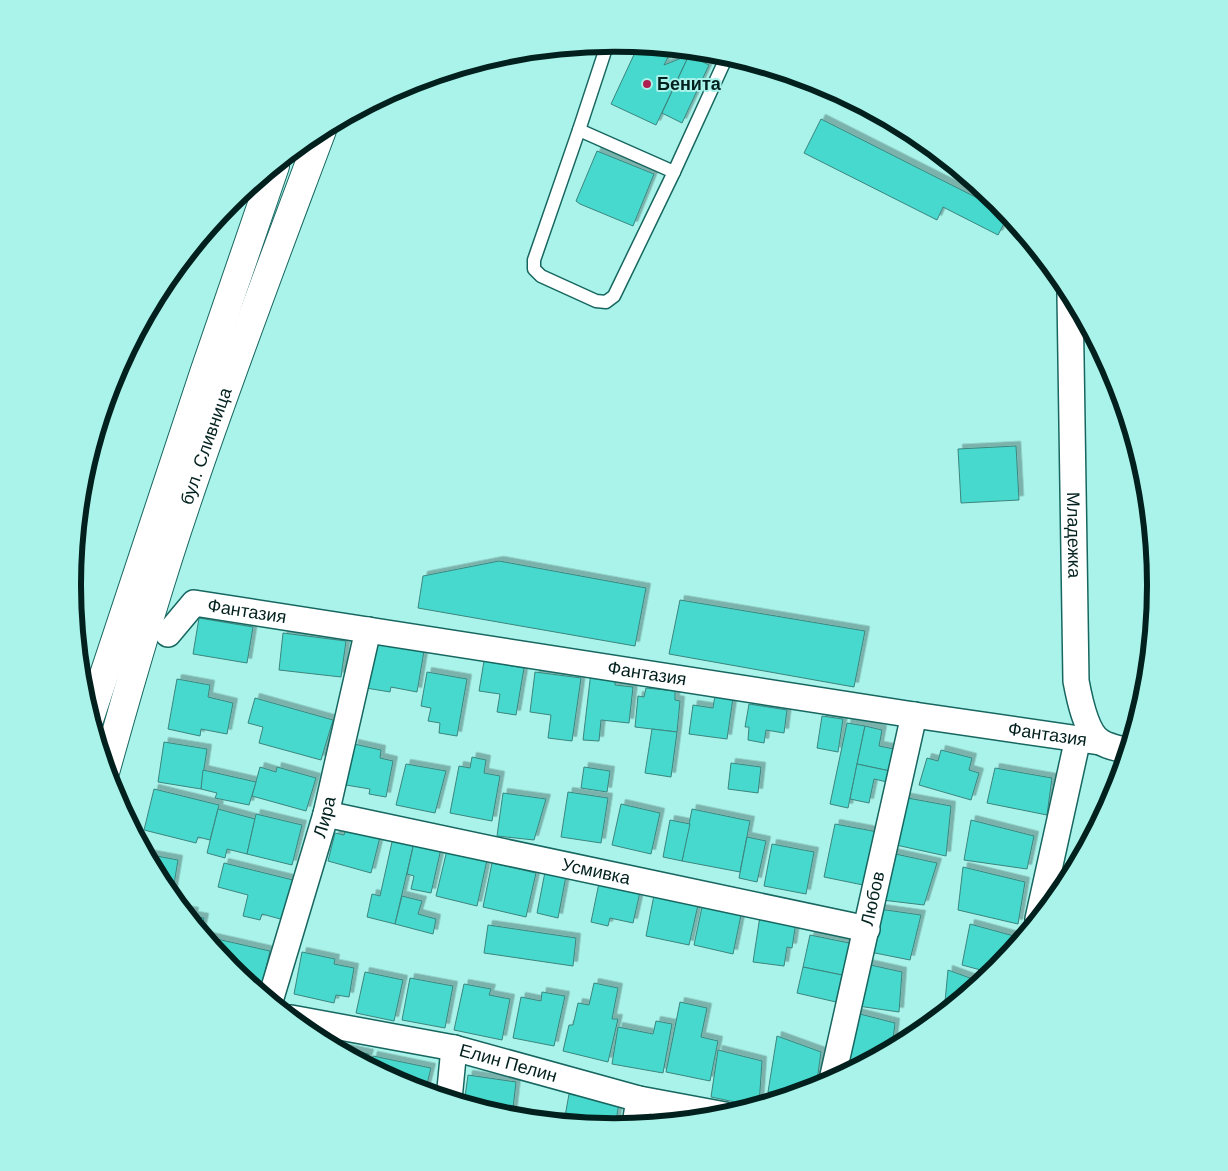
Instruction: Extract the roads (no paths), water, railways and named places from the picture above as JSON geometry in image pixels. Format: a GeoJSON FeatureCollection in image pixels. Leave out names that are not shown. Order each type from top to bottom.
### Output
{"type":"FeatureCollection","features":[{"type":"Feature","properties":{"kind":"main road","name":"бул. Сливница"},"geometry":{"type":"LineString","coordinates":[[109,758],[145,632],[189,493],[228,382],[317,142]]}},
{"type":"Feature","properties":{"kind":"main road","name":"бул. Сливница"},"geometry":{"type":"LineString","coordinates":[[94,703],[271,179]]}},
{"type":"Feature","properties":{"kind":"street","name":"Младежка"},"geometry":{"type":"LineString","coordinates":[[1070,310],[1076,681],[1080,706],[1091,729],[1089,740]]}},
{"type":"Feature","properties":{"kind":"street","name":"Фантазия"},"geometry":{"type":"LineString","coordinates":[[168,634],[194,603],[914,715],[1089,740]]}},
{"type":"Feature","properties":{"kind":"street","name":"Лира"},"geometry":{"type":"LineString","coordinates":[[272,993],[326,814],[368,630]]}},
{"type":"Feature","properties":{"kind":"street","name":"Любов"},"geometry":{"type":"LineString","coordinates":[[834,1071],[914,715]]}},
{"type":"Feature","properties":{"kind":"street"},"geometry":{"type":"LineString","coordinates":[[1043,902],[1089,740],[1121,749]]}},
{"type":"Feature","properties":{"kind":"street","name":"Усмивка"},"geometry":{"type":"LineString","coordinates":[[326,814],[867,929]]}},
{"type":"Feature","properties":{"kind":"street","name":"Елин Пелин"},"geometry":{"type":"LineString","coordinates":[[307,1021],[454,1048],[639,1099],[702,1111]]}},
{"type":"Feature","properties":{"kind":"street"},"geometry":{"type":"LineString","coordinates":[[450,1092],[454,1048]]}},
{"type":"Feature","properties":{"kind":"street"},"geometry":{"type":"LineString","coordinates":[[636,1117],[639,1099]]}},
{"type":"Feature","properties":{"kind":"lane"},"geometry":{"type":"LineString","coordinates":[[603,53],[534,260],[534,270],[541,276],[596,301],[606,302],[614,296],[723,64]]}},
{"type":"Feature","properties":{"kind":"lane"},"geometry":{"type":"LineString","coordinates":[[579,130],[674,172]]}},
{"type":"Feature","properties":{"kind":"place","name":"Бенита"},"geometry":{"type":"Point","coordinates":[647,84]}}]}
